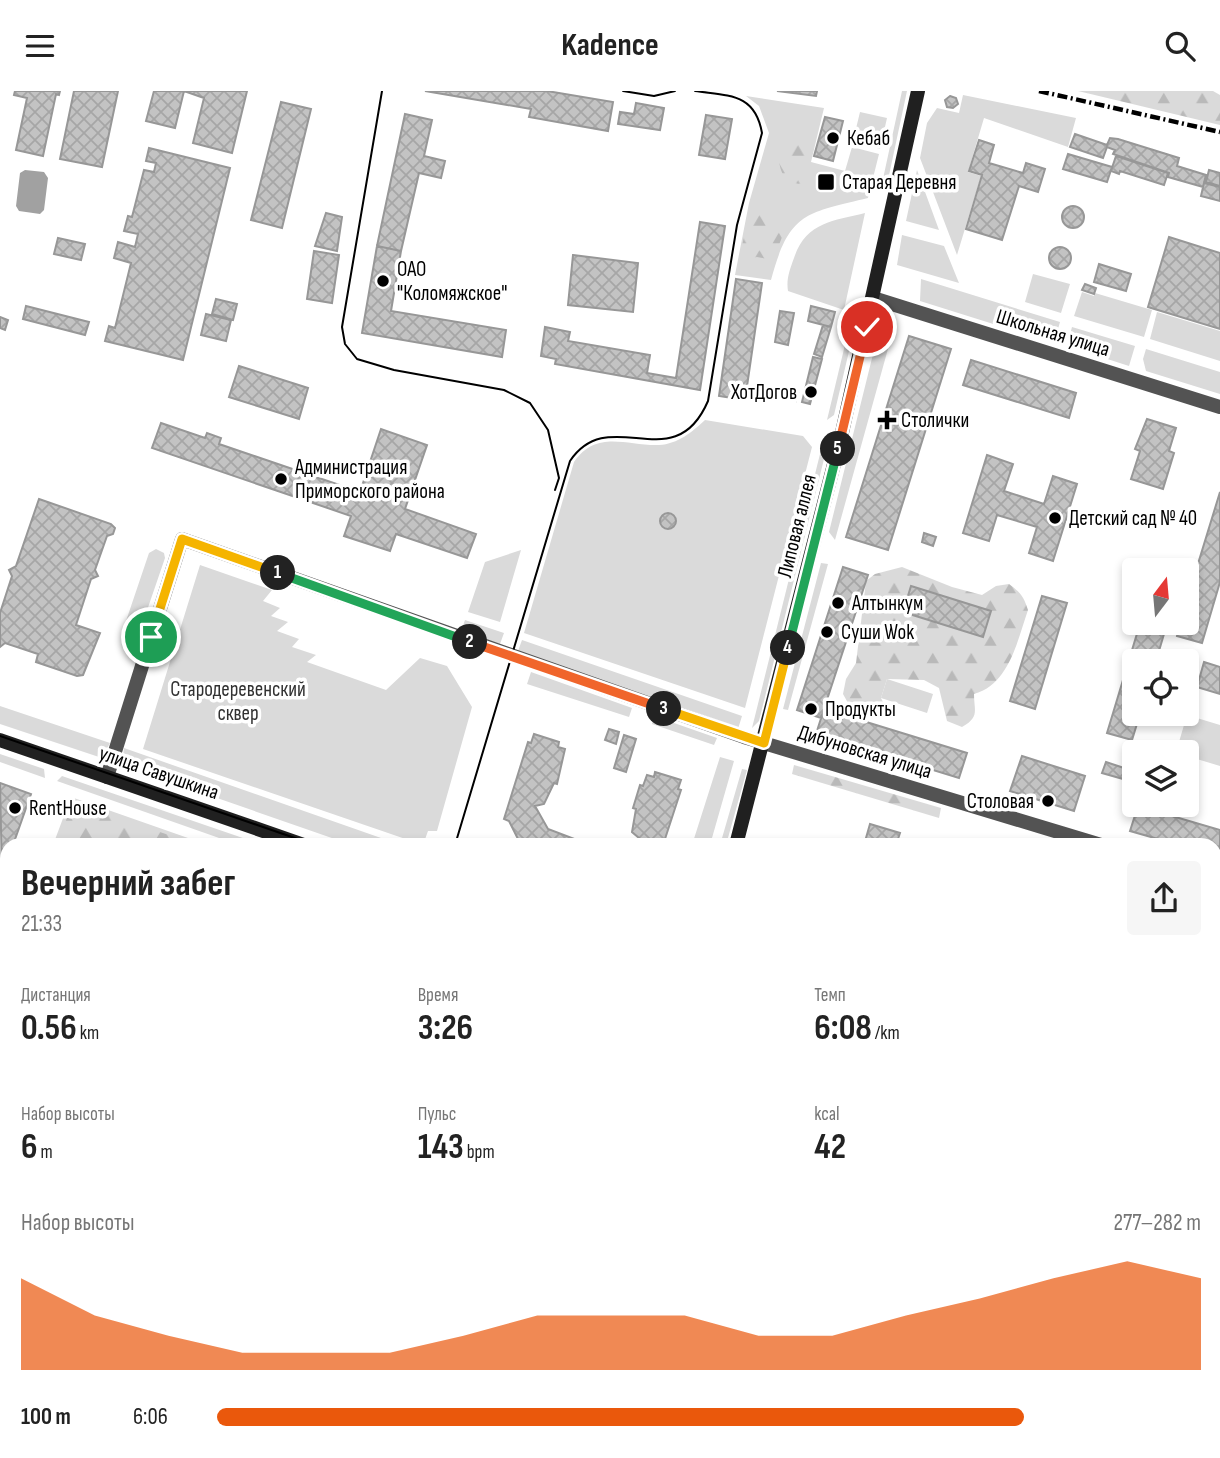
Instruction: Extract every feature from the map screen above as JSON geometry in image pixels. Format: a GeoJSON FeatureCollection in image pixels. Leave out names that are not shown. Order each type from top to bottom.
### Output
{"type":"FeatureCollection","features":[{"type":"Feature","properties":{"kind":"main road","name":"Липовая аллея"},"geometry":{"type":"LineString","coordinates":[[738,838],[764,743],[873,298],[918,91]]}},
{"type":"Feature","properties":{"kind":"main road","name":"улица Савушкина"},"geometry":{"type":"LineString","coordinates":[[0,740],[284,838]]}},
{"type":"Feature","properties":{"kind":"street","name":"Школьная улица"},"geometry":{"type":"LineString","coordinates":[[873,298],[1220,407]]}},
{"type":"Feature","properties":{"kind":"street","name":"Дибуновская улица"},"geometry":{"type":"LineString","coordinates":[[107,777],[182,539],[764,743],[1078,838]]}},
{"type":"Feature","properties":{"kind":"green space"},"geometry":{"type":"Polygon","coordinates":[[[902,91],[907,91],[888,180],[881,188],[902,91]]]}},
{"type":"Feature","properties":{"kind":"green space"},"geometry":{"type":"Polygon","coordinates":[[[1078,91],[1213,91],[1220,95],[1220,125],[1078,91]]]}},
{"type":"Feature","properties":{"kind":"green space"},"geometry":{"type":"Polygon","coordinates":[[[963,95],[1076,118],[1068,147],[984,118],[968,172],[981,176],[957,255],[920,158],[927,123],[937,108],[959,113],[963,95]]]}},
{"type":"Feature","properties":{"kind":"green space"},"geometry":{"type":"Polygon","coordinates":[[[746,96],[824,108],[811,162],[845,171],[852,147],[879,154],[868,198],[829,208],[803,219],[785,241],[771,280],[735,275],[749,203],[769,133],[759,106],[746,96]]]}},
{"type":"Feature","properties":{"kind":"green space"},"geometry":{"type":"Polygon","coordinates":[[[860,112],[887,118],[880,149],[853,141],[860,112]]]}},
{"type":"Feature","properties":{"kind":"green space"},"geometry":{"type":"Polygon","coordinates":[[[792,137],[811,145],[810,175],[804,183],[790,182],[785,178],[780,166],[779,145],[792,137]]]}},
{"type":"Feature","properties":{"kind":"green space"},"geometry":{"type":"Polygon","coordinates":[[[917,170],[939,230],[906,221],[917,170]]]}},
{"type":"Feature","properties":{"kind":"green space"},"geometry":{"type":"Polygon","coordinates":[[[769,207],[788,222],[773,260],[757,257],[739,260],[749,213],[769,207]]]}},
{"type":"Feature","properties":{"kind":"green space"},"geometry":{"type":"Polygon","coordinates":[[[865,213],[844,310],[788,291],[791,266],[806,237],[822,225],[865,213]]]}},
{"type":"Feature","properties":{"kind":"green space"},"geometry":{"type":"Polygon","coordinates":[[[902,235],[944,246],[959,283],[897,265],[902,235]]]}},
{"type":"Feature","properties":{"kind":"green space"},"geometry":{"type":"Polygon","coordinates":[[[1033,274],[1070,284],[1061,313],[1025,302],[1033,274]]]}},
{"type":"Feature","properties":{"kind":"green space"},"geometry":{"type":"Polygon","coordinates":[[[921,279],[1060,322],[1054,343],[920,301],[921,279]]]}},
{"type":"Feature","properties":{"kind":"green space"},"geometry":{"type":"Polygon","coordinates":[[[1082,292],[1094,296],[1095,293],[1152,310],[1144,337],[1074,316],[1082,292]]]}},
{"type":"Feature","properties":{"kind":"green space"},"geometry":{"type":"Polygon","coordinates":[[[1157,312],[1220,331],[1220,361],[1150,339],[1157,312]]]}},
{"type":"Feature","properties":{"kind":"green space"},"geometry":{"type":"Polygon","coordinates":[[[1072,327],[1135,346],[1129,366],[1067,346],[1072,327]]]}},
{"type":"Feature","properties":{"kind":"green space"},"geometry":{"type":"Polygon","coordinates":[[[849,328],[854,330],[834,415],[827,420],[849,328]]]}},
{"type":"Feature","properties":{"kind":"green space"},"geometry":{"type":"Polygon","coordinates":[[[878,334],[891,338],[835,540],[829,532],[878,334]]]}},
{"type":"Feature","properties":{"kind":"green space"},"geometry":{"type":"Polygon","coordinates":[[[1146,349],[1220,372],[1220,394],[1146,371],[1143,359],[1146,349]]]}},
{"type":"Feature","properties":{"kind":"green space"},"geometry":{"type":"Polygon","coordinates":[[[705,420],[803,436],[812,447],[745,708],[524,633],[574,462],[583,452],[602,442],[659,445],[672,442],[690,433],[705,420]]]}},
{"type":"Feature","properties":{"kind":"green space"},"geometry":{"type":"Polygon","coordinates":[[[821,450],[824,459],[759,721],[752,728],[821,450]]]}},
{"type":"Feature","properties":{"kind":"green space"},"geometry":{"type":"Polygon","coordinates":[[[156,549],[164,553],[165,558],[142,625],[131,626],[126,621],[149,553],[156,549]]]}},
{"type":"Feature","properties":{"kind":"green space"},"geometry":{"type":"Polygon","coordinates":[[[521,550],[500,622],[468,612],[485,562],[521,550]]]}},
{"type":"Feature","properties":{"kind":"green space"},"geometry":{"type":"Polygon","coordinates":[[[821,563],[828,564],[788,710],[783,709],[821,563]]]}},
{"type":"Feature","properties":{"kind":"green space","name":"Стародеревенский сквер"},"geometry":{"type":"Polygon","coordinates":[[[200,565],[272,590],[263,601],[280,608],[271,616],[288,622],[277,631],[299,639],[292,647],[316,655],[307,662],[386,690],[420,658],[447,666],[472,707],[437,831],[428,831],[426,838],[403,838],[143,749],[200,565]]]}},
{"type":"Feature","properties":{"kind":"green space"},"geometry":{"type":"Polygon","coordinates":[[[902,567],[952,587],[982,595],[996,586],[1009,584],[1021,595],[1028,610],[1004,671],[986,689],[974,694],[974,717],[962,727],[947,721],[939,688],[924,680],[887,679],[881,698],[884,704],[881,711],[871,715],[848,703],[843,694],[846,679],[856,663],[866,581],[875,574],[902,567]]]}},
{"type":"Feature","properties":{"kind":"green space"},"geometry":{"type":"Polygon","coordinates":[[[465,620],[504,633],[500,644],[461,631],[465,620]]]}},
{"type":"Feature","properties":{"kind":"green space"},"geometry":{"type":"Polygon","coordinates":[[[522,640],[742,716],[738,729],[518,651],[522,640]]]}},
{"type":"Feature","properties":{"kind":"green space"},"geometry":{"type":"Polygon","coordinates":[[[531,672],[632,708],[629,717],[527,684],[531,672]]]}},
{"type":"Feature","properties":{"kind":"green space"},"geometry":{"type":"Polygon","coordinates":[[[887,679],[933,694],[927,713],[881,698],[887,679]]]}},
{"type":"Feature","properties":{"kind":"green space"},"geometry":{"type":"Polygon","coordinates":[[[0,706],[110,743],[102,758],[0,724],[0,706]]]}},
{"type":"Feature","properties":{"kind":"green space"},"geometry":{"type":"Polygon","coordinates":[[[654,716],[717,738],[714,745],[652,724],[654,716]]]}},
{"type":"Feature","properties":{"kind":"green space"},"geometry":{"type":"Polygon","coordinates":[[[1199,719],[1220,725],[1220,766],[1199,760],[1199,740],[1180,740],[1184,726],[1199,726],[1199,719]]]}},
{"type":"Feature","properties":{"kind":"green space"},"geometry":{"type":"Polygon","coordinates":[[[124,748],[381,838],[332,838],[122,765],[124,748]]]}},
{"type":"Feature","properties":{"kind":"green space"},"geometry":{"type":"Polygon","coordinates":[[[0,754],[44,769],[45,778],[0,762],[0,754]]]}},
{"type":"Feature","properties":{"kind":"green space"},"geometry":{"type":"Polygon","coordinates":[[[720,757],[734,761],[712,838],[694,838],[720,757]]]}},
{"type":"Feature","properties":{"kind":"green space"},"geometry":{"type":"Polygon","coordinates":[[[794,765],[941,808],[939,818],[792,774],[794,765]]]}},
{"type":"Feature","properties":{"kind":"green space"},"geometry":{"type":"Polygon","coordinates":[[[742,769],[747,770],[728,838],[722,838],[742,769]]]}},
{"type":"Feature","properties":{"kind":"green space"},"geometry":{"type":"Polygon","coordinates":[[[62,776],[243,838],[219,838],[57,781],[62,776]]]}},
{"type":"Feature","properties":{"kind":"green space"},"geometry":{"type":"Polygon","coordinates":[[[71,797],[188,838],[56,838],[71,797]]]}},
{"type":"Feature","properties":{"kind":"green space"},"geometry":{"type":"Polygon","coordinates":[[[72,802],[177,838],[60,838],[72,802]]]}},
{"type":"Feature","properties":{"kind":"shaded area"},"geometry":{"type":"Polygon","coordinates":[[[25,170],[44,172],[48,178],[44,210],[40,214],[19,211],[16,206],[20,173],[25,170]]]}},
{"type":"Feature","properties":{"kind":"building"},"geometry":{"type":"Polygon","coordinates":[[[15,91],[60,91],[59,95],[56,94],[43,156],[16,150],[27,98],[14,95],[15,91]]]}},
{"type":"Feature","properties":{"kind":"building"},"geometry":{"type":"Polygon","coordinates":[[[74,91],[118,91],[102,167],[60,159],[74,91]]]}},
{"type":"Feature","properties":{"kind":"building"},"geometry":{"type":"Polygon","coordinates":[[[154,91],[184,91],[175,128],[146,121],[154,91]]]}},
{"type":"Feature","properties":{"kind":"building"},"geometry":{"type":"Polygon","coordinates":[[[184,91],[247,91],[232,153],[193,143],[204,98],[184,91]]]}},
{"type":"Feature","properties":{"kind":"building"},"geometry":{"type":"Polygon","coordinates":[[[425,91],[547,91],[613,102],[608,131],[529,117],[531,109],[425,91]]]}},
{"type":"Feature","properties":{"kind":"building"},"geometry":{"type":"Polygon","coordinates":[[[777,91],[817,91],[816,96],[777,91]]]}},
{"type":"Feature","properties":{"kind":"building"},"geometry":{"type":"Polygon","coordinates":[[[950,96],[956,98],[958,104],[953,108],[947,107],[945,100],[950,96]]]}},
{"type":"Feature","properties":{"kind":"building"},"geometry":{"type":"Polygon","coordinates":[[[281,102],[311,109],[282,228],[251,220],[281,102]]]}},
{"type":"Feature","properties":{"kind":"building"},"geometry":{"type":"Polygon","coordinates":[[[636,103],[664,108],[660,130],[618,124],[620,112],[634,114],[636,103]]]}},
{"type":"Feature","properties":{"kind":"building"},"geometry":{"type":"Polygon","coordinates":[[[405,114],[432,120],[424,156],[445,161],[441,178],[419,173],[401,251],[377,246],[405,114]]]}},
{"type":"Feature","properties":{"kind":"building"},"geometry":{"type":"Polygon","coordinates":[[[706,115],[732,119],[725,159],[699,155],[706,115]]]}},
{"type":"Feature","properties":{"kind":"building"},"geometry":{"type":"Polygon","coordinates":[[[825,117],[843,121],[833,161],[814,156],[825,117]]]}},
{"type":"Feature","properties":{"kind":"building"},"geometry":{"type":"Polygon","coordinates":[[[1075,134],[1107,145],[1110,138],[1118,139],[1179,158],[1177,166],[1206,175],[1203,187],[1168,177],[1169,173],[1113,154],[1115,150],[1107,147],[1103,158],[1070,147],[1075,134]]]}},
{"type":"Feature","properties":{"kind":"building"},"geometry":{"type":"Polygon","coordinates":[[[979,140],[994,145],[989,163],[1023,173],[1026,163],[1045,169],[1038,192],[1019,186],[1002,240],[966,229],[982,175],[969,171],[979,140]]]}},
{"type":"Feature","properties":{"kind":"building"},"geometry":{"type":"Polygon","coordinates":[[[149,148],[230,168],[183,360],[105,341],[109,326],[115,328],[131,263],[114,258],[118,242],[135,247],[138,234],[124,231],[128,216],[132,217],[144,170],[154,172],[156,163],[146,161],[149,148]]]}},
{"type":"Feature","properties":{"kind":"building"},"geometry":{"type":"Polygon","coordinates":[[[1068,154],[1112,167],[1107,182],[1063,169],[1068,154]]]}},
{"type":"Feature","properties":{"kind":"building"},"geometry":{"type":"Polygon","coordinates":[[[1116,156],[1168,173],[1164,185],[1120,171],[1119,174],[1111,171],[1116,156]]]}},
{"type":"Feature","properties":{"kind":"building"},"geometry":{"type":"Polygon","coordinates":[[[1209,170],[1220,173],[1220,186],[1206,182],[1209,170]]]}},
{"type":"Feature","properties":{"kind":"building"},"geometry":{"type":"Polygon","coordinates":[[[1204,183],[1220,187],[1220,201],[1201,196],[1204,183]]]}},
{"type":"Feature","properties":{"kind":"building"},"geometry":{"type":"Polygon","coordinates":[[[1073,206],[1081,209],[1084,217],[1081,225],[1073,228],[1065,225],[1062,217],[1065,209],[1073,206]]]}},
{"type":"Feature","properties":{"kind":"building"},"geometry":{"type":"Polygon","coordinates":[[[326,213],[342,217],[337,251],[315,246],[326,213]]]}},
{"type":"Feature","properties":{"kind":"building"},"geometry":{"type":"Polygon","coordinates":[[[700,222],[725,226],[700,390],[555,364],[556,359],[541,356],[545,327],[570,332],[568,341],[650,355],[647,373],[676,378],[700,222]]]}},
{"type":"Feature","properties":{"kind":"building"},"geometry":{"type":"Polygon","coordinates":[[[1169,237],[1220,253],[1220,329],[1148,307],[1169,237]]]}},
{"type":"Feature","properties":{"kind":"building"},"geometry":{"type":"Polygon","coordinates":[[[58,238],[85,244],[81,260],[54,254],[58,238]]]}},
{"type":"Feature","properties":{"kind":"building","name":"ОАО \"Коломяжское\""},"geometry":{"type":"Polygon","coordinates":[[[377,246],[401,251],[391,311],[506,330],[502,357],[362,333],[377,246]]]}},
{"type":"Feature","properties":{"kind":"building"},"geometry":{"type":"Polygon","coordinates":[[[1060,247],[1068,250],[1071,258],[1068,266],[1060,269],[1052,266],[1049,258],[1052,250],[1060,247]]]}},
{"type":"Feature","properties":{"kind":"building"},"geometry":{"type":"Polygon","coordinates":[[[314,251],[339,255],[332,303],[307,299],[314,251]]]}},
{"type":"Feature","properties":{"kind":"building"},"geometry":{"type":"Polygon","coordinates":[[[573,255],[638,263],[633,312],[568,305],[573,255]]]}},
{"type":"Feature","properties":{"kind":"building"},"geometry":{"type":"Polygon","coordinates":[[[1099,264],[1131,274],[1126,291],[1094,282],[1099,264]]]}},
{"type":"Feature","properties":{"kind":"building"},"geometry":{"type":"Polygon","coordinates":[[[736,279],[762,283],[745,400],[719,396],[736,279]]]}},
{"type":"Feature","properties":{"kind":"building"},"geometry":{"type":"Polygon","coordinates":[[[1085,284],[1096,288],[1094,294],[1082,290],[1085,284]]]}},
{"type":"Feature","properties":{"kind":"building"},"geometry":{"type":"Polygon","coordinates":[[[216,299],[237,304],[233,320],[212,314],[216,299]]]}},
{"type":"Feature","properties":{"kind":"building"},"geometry":{"type":"Polygon","coordinates":[[[26,306],[89,322],[85,335],[23,319],[26,306]]]}},
{"type":"Feature","properties":{"kind":"building"},"geometry":{"type":"Polygon","coordinates":[[[811,306],[835,312],[831,327],[808,321],[811,306]]]}},
{"type":"Feature","properties":{"kind":"building"},"geometry":{"type":"Polygon","coordinates":[[[780,311],[794,313],[788,345],[775,342],[780,311]]]}},
{"type":"Feature","properties":{"kind":"building"},"geometry":{"type":"Polygon","coordinates":[[[206,314],[231,320],[226,341],[201,335],[206,314]]]}},
{"type":"Feature","properties":{"kind":"building"},"geometry":{"type":"Polygon","coordinates":[[[0,317],[8,320],[5,330],[0,328],[0,317]]]}},
{"type":"Feature","properties":{"kind":"building"},"geometry":{"type":"Polygon","coordinates":[[[823,325],[831,327],[822,357],[814,354],[823,325]]]}},
{"type":"Feature","properties":{"kind":"building"},"geometry":{"type":"Polygon","coordinates":[[[909,336],[951,349],[888,550],[846,537],[909,336]]]}},
{"type":"Feature","properties":{"kind":"building"},"geometry":{"type":"Polygon","coordinates":[[[813,357],[822,359],[810,404],[802,402],[813,357]]]}},
{"type":"Feature","properties":{"kind":"building"},"geometry":{"type":"Polygon","coordinates":[[[971,360],[1076,393],[1069,418],[963,385],[971,360]]]}},
{"type":"Feature","properties":{"kind":"building"},"geometry":{"type":"Polygon","coordinates":[[[239,366],[308,388],[299,419],[229,397],[239,366]]]}},
{"type":"Feature","properties":{"kind":"building"},"geometry":{"type":"Polygon","coordinates":[[[783,389],[798,393],[796,401],[781,397],[783,389]]]}},
{"type":"Feature","properties":{"kind":"building"},"geometry":{"type":"Polygon","coordinates":[[[1147,419],[1176,428],[1169,451],[1174,453],[1163,489],[1131,479],[1140,451],[1135,449],[1147,419]]]}},
{"type":"Feature","properties":{"kind":"building","name":"Администрация Приморского района"},"geometry":{"type":"Polygon","coordinates":[[[161,423],[205,438],[207,433],[221,438],[219,444],[360,492],[381,429],[427,445],[405,509],[476,534],[467,558],[396,534],[390,551],[344,536],[351,516],[152,448],[161,423]]]}},
{"type":"Feature","properties":{"kind":"building"},"geometry":{"type":"Polygon","coordinates":[[[987,455],[1013,464],[1004,491],[1044,504],[1053,476],[1077,484],[1053,561],[1029,553],[1037,527],[997,515],[989,541],[963,533],[987,455]]]}},
{"type":"Feature","properties":{"kind":"building"},"geometry":{"type":"Polygon","coordinates":[[[1220,492],[1220,582],[1202,643],[1177,636],[1199,635],[1199,561],[1220,492]]]}},
{"type":"Feature","properties":{"kind":"building"},"geometry":{"type":"Polygon","coordinates":[[[39,499],[111,524],[115,528],[113,534],[107,536],[95,570],[98,576],[91,579],[76,625],[100,633],[83,675],[77,676],[36,662],[38,654],[5,643],[0,647],[0,613],[12,576],[9,570],[16,566],[39,499]]]}},
{"type":"Feature","properties":{"kind":"building"},"geometry":{"type":"Polygon","coordinates":[[[668,513],[676,521],[668,529],[660,521],[668,513]]]}},
{"type":"Feature","properties":{"kind":"building"},"geometry":{"type":"Polygon","coordinates":[[[924,533],[936,537],[933,546],[922,542],[924,533]]]}},
{"type":"Feature","properties":{"kind":"building"},"geometry":{"type":"Polygon","coordinates":[[[843,567],[868,575],[821,718],[797,710],[843,567]]]}},
{"type":"Feature","properties":{"kind":"building"},"geometry":{"type":"Polygon","coordinates":[[[911,586],[991,611],[983,637],[903,612],[911,586]]]}},
{"type":"Feature","properties":{"kind":"building"},"geometry":{"type":"Polygon","coordinates":[[[1042,596],[1067,603],[1035,709],[1010,701],[1042,596]]]}},
{"type":"Feature","properties":{"kind":"building"},"geometry":{"type":"Polygon","coordinates":[[[1137,635],[1164,635],[1160,649],[1132,649],[1137,635]]]}},
{"type":"Feature","properties":{"kind":"building"},"geometry":{"type":"Polygon","coordinates":[[[1204,662],[1220,667],[1220,694],[1199,688],[1204,662]]]}},
{"type":"Feature","properties":{"kind":"building"},"geometry":{"type":"Polygon","coordinates":[[[1122,683],[1122,726],[1136,726],[1132,740],[1107,733],[1122,683]]]}},
{"type":"Feature","properties":{"kind":"building"},"geometry":{"type":"Polygon","coordinates":[[[824,709],[967,753],[959,778],[816,734],[824,709]]]}},
{"type":"Feature","properties":{"kind":"building"},"geometry":{"type":"Polygon","coordinates":[[[609,729],[619,732],[616,744],[605,740],[609,729]]]}},
{"type":"Feature","properties":{"kind":"building"},"geometry":{"type":"Polygon","coordinates":[[[534,734],[559,742],[558,747],[565,749],[557,784],[554,783],[544,804],[535,806],[548,829],[572,838],[518,838],[509,821],[504,819],[528,742],[531,743],[534,734]]]}},
{"type":"Feature","properties":{"kind":"building"},"geometry":{"type":"Polygon","coordinates":[[[624,735],[636,739],[626,772],[614,768],[624,735]]]}},
{"type":"Feature","properties":{"kind":"building"},"geometry":{"type":"Polygon","coordinates":[[[1022,756],[1085,776],[1074,811],[1010,791],[1022,756]]]}},
{"type":"Feature","properties":{"kind":"building"},"geometry":{"type":"Polygon","coordinates":[[[1106,762],[1122,767],[1122,779],[1102,773],[1106,762]]]}},
{"type":"Feature","properties":{"kind":"building"},"geometry":{"type":"Polygon","coordinates":[[[655,772],[681,780],[678,789],[681,790],[665,838],[639,838],[632,832],[636,809],[633,808],[640,785],[643,786],[647,775],[654,777],[655,772]]]}},
{"type":"Feature","properties":{"kind":"building"},"geometry":{"type":"Polygon","coordinates":[[[0,783],[31,794],[15,838],[1,838],[0,783]]]}},
{"type":"Feature","properties":{"kind":"building"},"geometry":{"type":"Polygon","coordinates":[[[1134,817],[1176,817],[1220,830],[1220,838],[1154,838],[1130,831],[1134,817]]]}},
{"type":"Feature","properties":{"kind":"building"},"geometry":{"type":"Polygon","coordinates":[[[870,824],[900,833],[898,838],[866,838],[870,824]]]}},
{"type":"Feature","properties":{"kind":"tram line"},"geometry":{"type":"LineString","coordinates":[[382,91],[342,327],[345,344],[357,359],[394,370],[504,390],[530,403],[548,430],[559,478],[555,490]]}},
{"type":"Feature","properties":{"kind":"tram line"},"geometry":{"type":"LineString","coordinates":[[623,91],[654,96],[675,91]]}},
{"type":"Feature","properties":{"kind":"tram line"},"geometry":{"type":"LineString","coordinates":[[457,838],[570,461],[586,445],[604,438],[660,439],[678,435],[694,424],[708,401],[737,225],[762,133],[759,120],[747,103],[729,96],[695,91]]}},
{"type":"Feature","properties":{"kind":"tram line"},"geometry":{"type":"LineString","coordinates":[[0,736],[295,838]]}},
{"type":"Feature","properties":{"kind":"railway"},"geometry":{"type":"LineString","coordinates":[[1039,91],[1220,132]]}},
{"type":"Feature","properties":{"kind":"place","name":"Кебаб"},"geometry":{"type":"Point","coordinates":[833,138]}},
{"type":"Feature","properties":{"kind":"place","name":"Старая Деревня"},"geometry":{"type":"Point","coordinates":[826,182]}},
{"type":"Feature","properties":{"kind":"place","name":"ОАО \"Коломяжское\""},"geometry":{"type":"Point","coordinates":[383,281]}},
{"type":"Feature","properties":{"kind":"place","name":"ХотДогов"},"geometry":{"type":"Point","coordinates":[811,392]}},
{"type":"Feature","properties":{"kind":"place","name":"Столички"},"geometry":{"type":"Point","coordinates":[887,420]}},
{"type":"Feature","properties":{"kind":"place","name":"Администрация Приморского района"},"geometry":{"type":"Point","coordinates":[281,479]}},
{"type":"Feature","properties":{"kind":"place","name":"Детский сад № 40"},"geometry":{"type":"Point","coordinates":[1055,518]}},
{"type":"Feature","properties":{"kind":"place","name":"Алтынкум"},"geometry":{"type":"Point","coordinates":[838,603]}},
{"type":"Feature","properties":{"kind":"place","name":"Суши Wok"},"geometry":{"type":"Point","coordinates":[827,632]}},
{"type":"Feature","properties":{"kind":"place","name":"Продукты"},"geometry":{"type":"Point","coordinates":[811,709]}},
{"type":"Feature","properties":{"kind":"place","name":"Столовая"},"geometry":{"type":"Point","coordinates":[1048,801]}},
{"type":"Feature","properties":{"kind":"place","name":"RentHouse"},"geometry":{"type":"Point","coordinates":[15,808]}},
{"type":"Feature","properties":{"kind":"route"},"geometry":{"type":"LineString","coordinates":[[151,637],[182,539],[528,663],[764,743],[867,327]]}}]}
